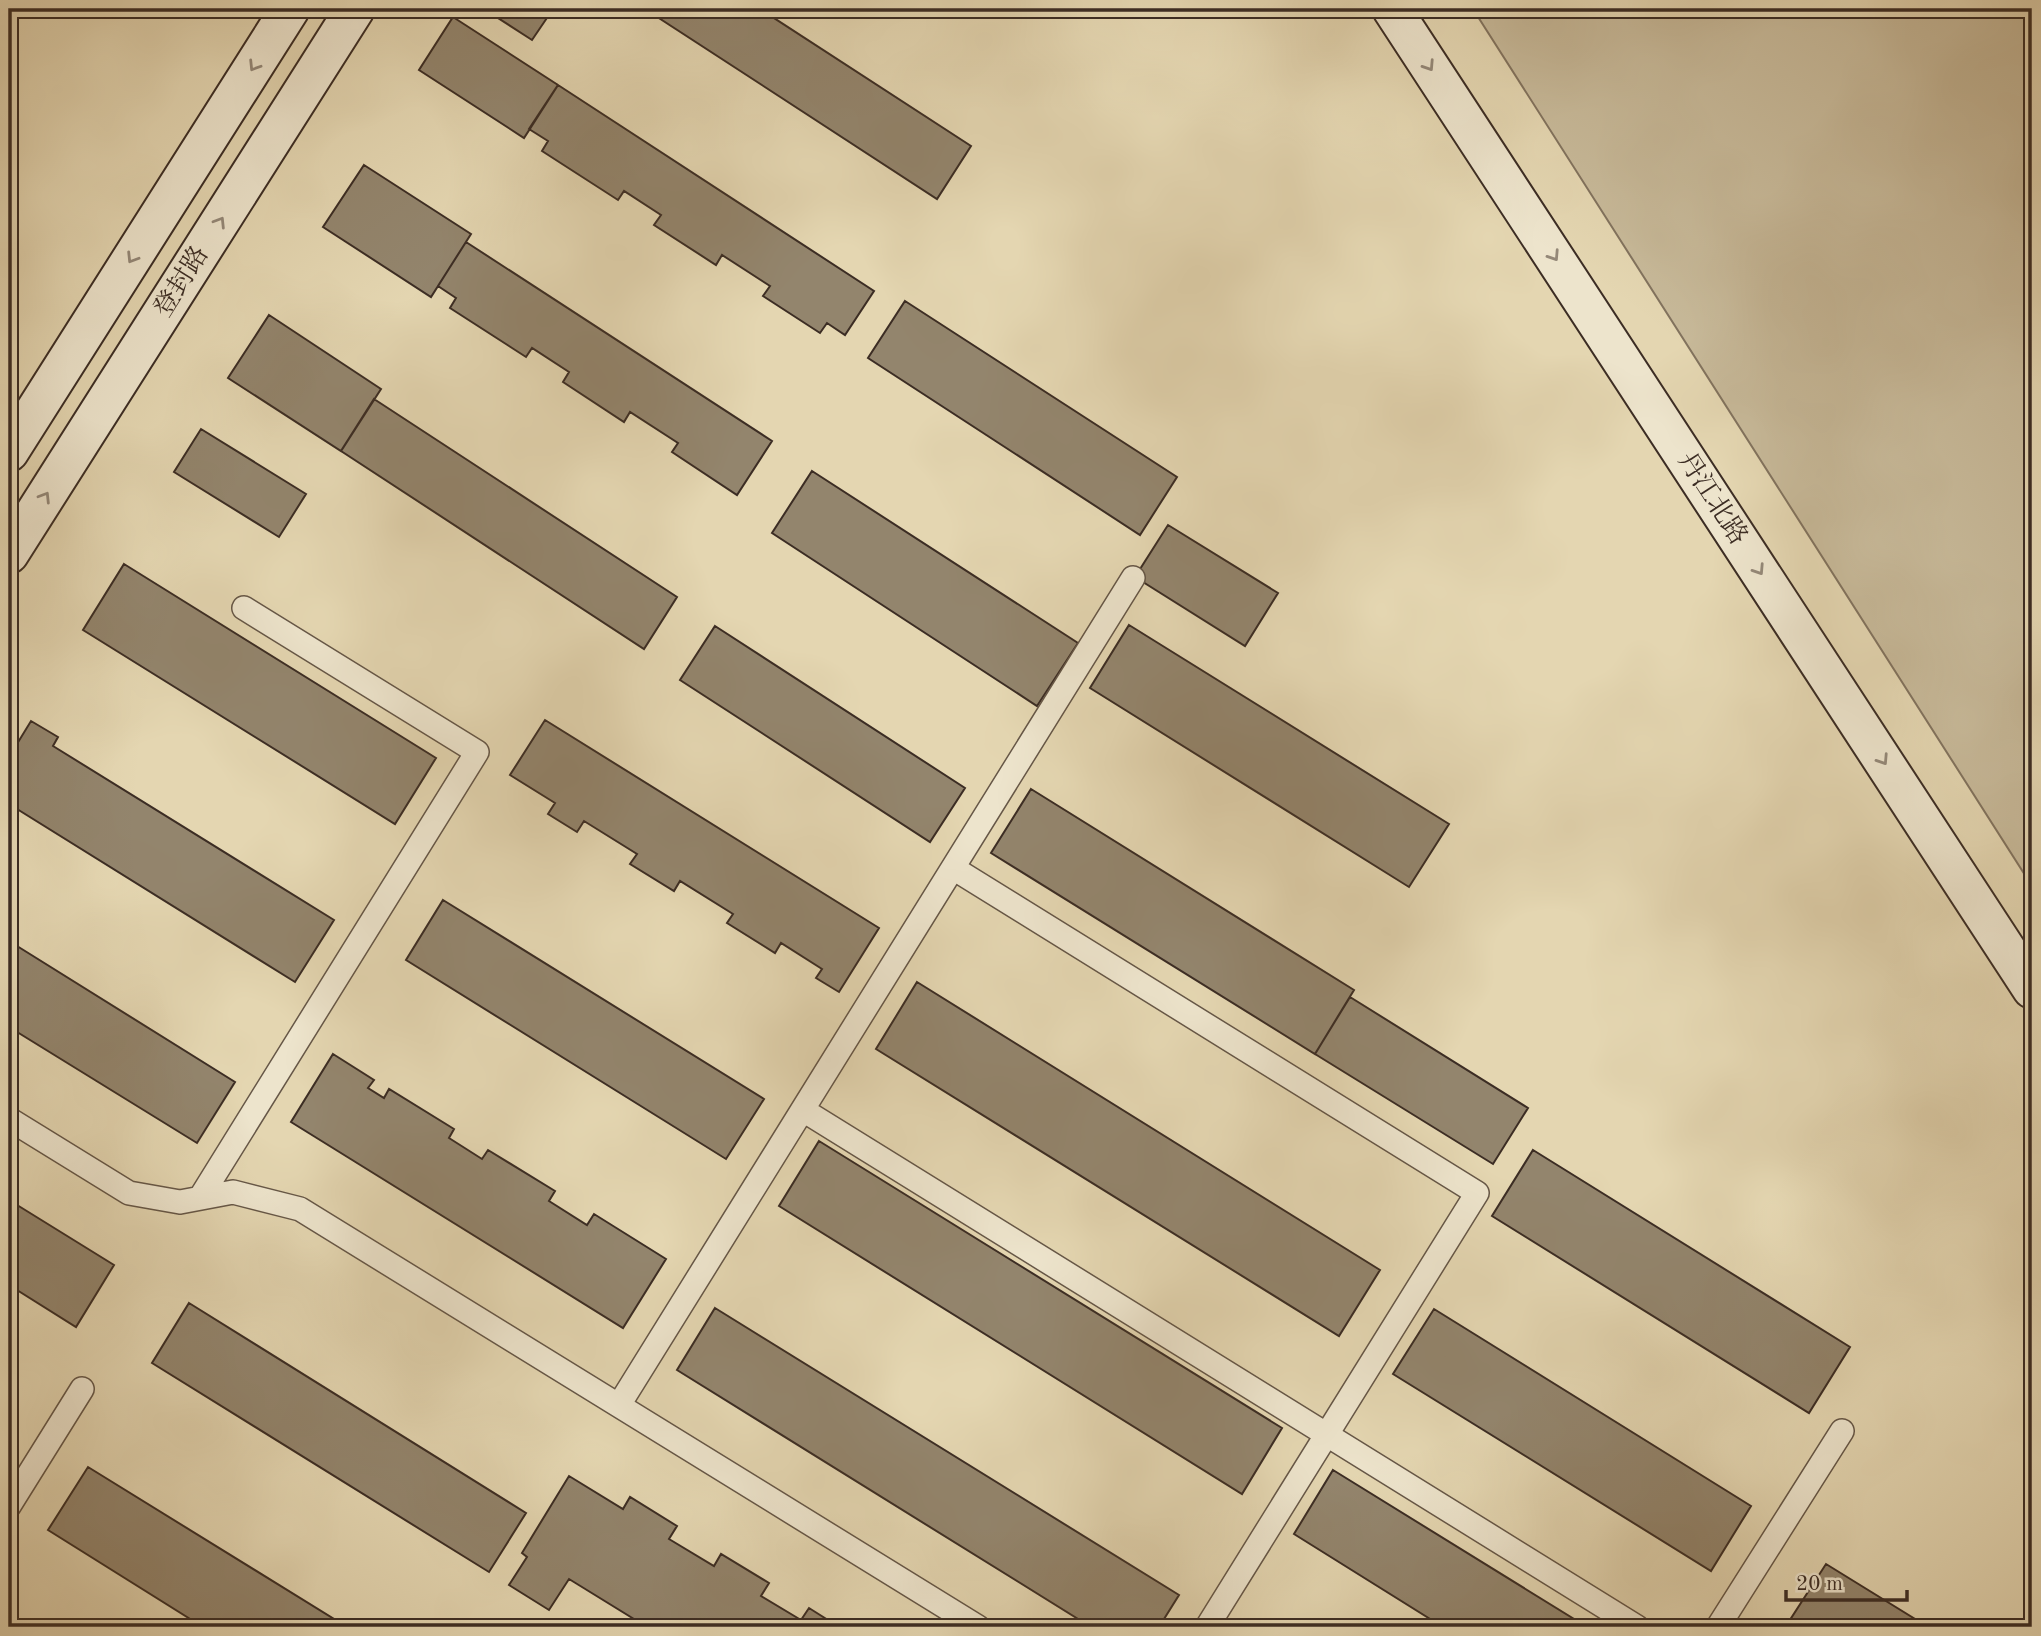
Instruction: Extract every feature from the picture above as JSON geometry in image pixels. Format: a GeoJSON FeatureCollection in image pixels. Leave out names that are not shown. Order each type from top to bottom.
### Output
{"type":"FeatureCollection","features":[{"type":"Feature","properties":{"kind":"main road","name":"登封路"},"geometry":{"type":"LineString","coordinates":[[9,452],[290,9]]}},
{"type":"Feature","properties":{"kind":"main road","name":"登封路"},"geometry":{"type":"LineString","coordinates":[[9,554],[355,9]]}},
{"type":"Feature","properties":{"kind":"main road","name":"丹江北路"},"geometry":{"type":"LineString","coordinates":[[1392,9],[2032,989]]}},
{"type":"Feature","properties":{"kind":"lane"},"geometry":{"type":"LineString","coordinates":[[619,1405],[1133,578]]}},
{"type":"Feature","properties":{"kind":"lane"},"geometry":{"type":"LineString","coordinates":[[200,1198],[477,752],[244,608]]}},
{"type":"Feature","properties":{"kind":"lane"},"geometry":{"type":"LineString","coordinates":[[953,868],[1477,1193],[1207,1627]]}},
{"type":"Feature","properties":{"kind":"lane"},"geometry":{"type":"LineString","coordinates":[[803,1110],[1637,1627]]}},
{"type":"Feature","properties":{"kind":"lane"},"geometry":{"type":"LineString","coordinates":[[9,1119],[129,1193],[180,1202],[233,1192],[300,1209],[978,1627]]}},
{"type":"Feature","properties":{"kind":"lane"},"geometry":{"type":"LineString","coordinates":[[9,1506],[82,1389]]}},
{"type":"Feature","properties":{"kind":"lane"},"geometry":{"type":"LineString","coordinates":[[1718,1627],[1842,1431]]}},
{"type":"Feature","properties":{"kind":"shaded area"},"geometry":{"type":"Polygon","coordinates":[[[1473,9],[2029,9],[2032,14],[2032,886],[1473,9]]]}},
{"type":"Feature","properties":{"kind":"building"},"geometry":{"type":"Polygon","coordinates":[[[484,9],[553,9],[532,40],[484,9]]]}},
{"type":"Feature","properties":{"kind":"building"},"geometry":{"type":"Polygon","coordinates":[[[645,9],[760,9],[971,146],[937,199],[645,9]]]}},
{"type":"Feature","properties":{"kind":"building"},"geometry":{"type":"Polygon","coordinates":[[[453,17],[558,85],[524,138],[419,70],[453,17]]]}},
{"type":"Feature","properties":{"kind":"building"},"geometry":{"type":"Polygon","coordinates":[[[558,85],[874,291],[845,335],[827,323],[820,333],[763,296],[770,286],[722,255],[716,265],[654,225],[661,215],[624,191],[618,200],[542,151],[548,141],[529,129],[558,85]]]}},
{"type":"Feature","properties":{"kind":"building"},"geometry":{"type":"Polygon","coordinates":[[[364,165],[471,234],[431,297],[323,227],[364,165]]]}},
{"type":"Feature","properties":{"kind":"building"},"geometry":{"type":"Polygon","coordinates":[[[466,242],[772,441],[737,495],[672,452],[678,443],[630,412],[624,422],[563,382],[569,372],[532,348],[526,357],[450,308],[456,298],[438,286],[466,242]]]}},
{"type":"Feature","properties":{"kind":"building"},"geometry":{"type":"Polygon","coordinates":[[[905,301],[1177,477],[1140,535],[868,358],[905,301]]]}},
{"type":"Feature","properties":{"kind":"building"},"geometry":{"type":"Polygon","coordinates":[[[269,315],[381,389],[341,451],[228,378],[269,315]]]}},
{"type":"Feature","properties":{"kind":"building"},"geometry":{"type":"Polygon","coordinates":[[[374,399],[677,597],[644,649],[341,451],[374,399]]]}},
{"type":"Feature","properties":{"kind":"building"},"geometry":{"type":"Polygon","coordinates":[[[201,429],[306,494],[279,537],[174,472],[201,429]]]}},
{"type":"Feature","properties":{"kind":"building"},"geometry":{"type":"Polygon","coordinates":[[[812,471],[1078,643],[1037,706],[772,533],[812,471]]]}},
{"type":"Feature","properties":{"kind":"building"},"geometry":{"type":"Polygon","coordinates":[[[1168,525],[1278,593],[1245,646],[1135,577],[1168,525]]]}},
{"type":"Feature","properties":{"kind":"building"},"geometry":{"type":"Polygon","coordinates":[[[124,564],[436,758],[395,824],[83,630],[124,564]]]}},
{"type":"Feature","properties":{"kind":"building"},"geometry":{"type":"Polygon","coordinates":[[[1129,625],[1449,824],[1409,887],[1090,688],[1129,625]]]}},
{"type":"Feature","properties":{"kind":"building"},"geometry":{"type":"Polygon","coordinates":[[[715,626],[965,788],[930,842],[680,680],[715,626]]]}},
{"type":"Feature","properties":{"kind":"building"},"geometry":{"type":"Polygon","coordinates":[[[545,720],[879,928],[839,992],[816,978],[822,969],[781,943],[775,953],[727,923],[733,914],[680,881],[674,891],[630,864],[637,854],[584,821],[577,832],[548,814],[555,803],[510,775],[545,720]]]}},
{"type":"Feature","properties":{"kind":"building"},"geometry":{"type":"Polygon","coordinates":[[[31,721],[58,737],[53,746],[334,920],[295,982],[9,804],[9,757],[31,721]]]}},
{"type":"Feature","properties":{"kind":"building"},"geometry":{"type":"Polygon","coordinates":[[[1031,789],[1354,990],[1315,1054],[991,853],[1031,789]]]}},
{"type":"Feature","properties":{"kind":"building"},"geometry":{"type":"Polygon","coordinates":[[[443,900],[764,1099],[726,1159],[406,960],[443,900]]]}},
{"type":"Feature","properties":{"kind":"building"},"geometry":{"type":"Polygon","coordinates":[[[9,941],[235,1082],[197,1143],[9,1027],[9,941]]]}},
{"type":"Feature","properties":{"kind":"building"},"geometry":{"type":"Polygon","coordinates":[[[917,982],[1380,1270],[1339,1336],[876,1049],[917,982]]]}},
{"type":"Feature","properties":{"kind":"building"},"geometry":{"type":"Polygon","coordinates":[[[1350,997],[1528,1108],[1493,1164],[1315,1054],[1350,997]]]}},
{"type":"Feature","properties":{"kind":"building"},"geometry":{"type":"Polygon","coordinates":[[[333,1054],[374,1080],[368,1088],[384,1098],[389,1089],[454,1129],[449,1138],[482,1159],[488,1150],[555,1191],[549,1201],[587,1225],[594,1214],[666,1259],[623,1328],[291,1122],[333,1054]]]}},
{"type":"Feature","properties":{"kind":"building"},"geometry":{"type":"Polygon","coordinates":[[[819,1141],[1282,1428],[1242,1494],[779,1206],[819,1141]]]}},
{"type":"Feature","properties":{"kind":"building"},"geometry":{"type":"Polygon","coordinates":[[[1533,1150],[1850,1347],[1809,1413],[1492,1216],[1533,1150]]]}},
{"type":"Feature","properties":{"kind":"building"},"geometry":{"type":"Polygon","coordinates":[[[9,1200],[114,1265],[76,1327],[9,1285],[9,1200]]]}},
{"type":"Feature","properties":{"kind":"building"},"geometry":{"type":"Polygon","coordinates":[[[189,1303],[526,1513],[489,1572],[152,1363],[189,1303]]]}},
{"type":"Feature","properties":{"kind":"building"},"geometry":{"type":"Polygon","coordinates":[[[715,1308],[1179,1595],[1159,1627],[1091,1627],[677,1370],[715,1308]]]}},
{"type":"Feature","properties":{"kind":"building"},"geometry":{"type":"Polygon","coordinates":[[[1434,1309],[1751,1506],[1711,1571],[1393,1374],[1434,1309]]]}},
{"type":"Feature","properties":{"kind":"building"},"geometry":{"type":"Polygon","coordinates":[[[88,1467],[347,1627],[203,1627],[48,1530],[88,1467]]]}},
{"type":"Feature","properties":{"kind":"building"},"geometry":{"type":"Polygon","coordinates":[[[1333,1470],[1587,1627],[1443,1627],[1294,1534],[1333,1470]]]}},
{"type":"Feature","properties":{"kind":"building"},"geometry":{"type":"Polygon","coordinates":[[[569,1476],[623,1509],[630,1497],[677,1526],[669,1539],[714,1566],[721,1554],[769,1583],[761,1596],[801,1620],[809,1608],[839,1627],[647,1627],[569,1579],[549,1610],[509,1585],[527,1557],[522,1553],[569,1476]]]}},
{"type":"Feature","properties":{"kind":"building"},"geometry":{"type":"Polygon","coordinates":[[[1826,1564],[1928,1627],[1795,1627],[1788,1623],[1826,1564]]]}}]}
